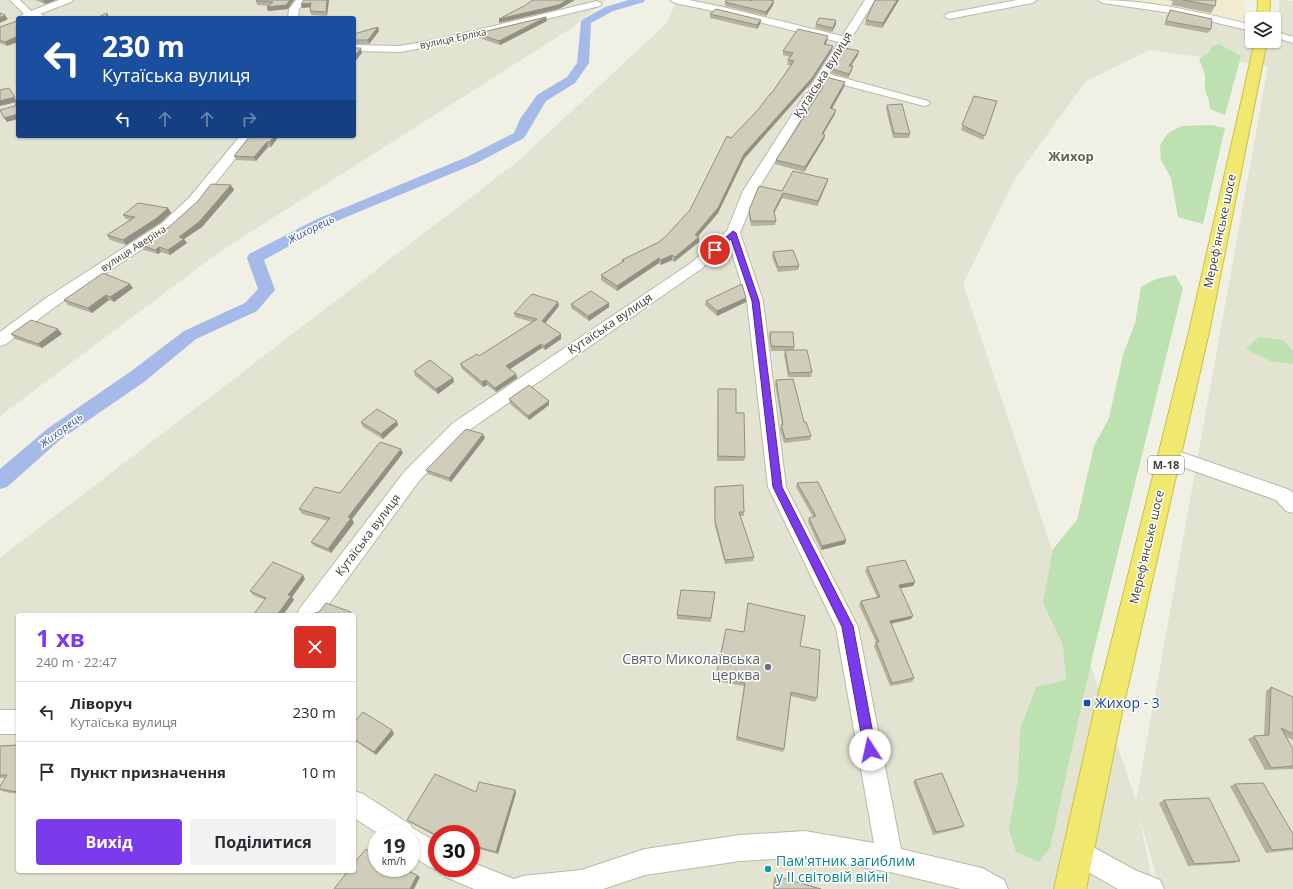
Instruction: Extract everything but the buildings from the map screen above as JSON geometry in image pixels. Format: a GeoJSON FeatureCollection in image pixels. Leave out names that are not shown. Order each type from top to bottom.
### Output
{"type":"FeatureCollection","features":[{"type":"Feature","properties":{"kind":"highway"},"geometry":{"type":"LineString","coordinates":[[1264,0],[1264,12]]}},
{"type":"Feature","properties":{"kind":"highway","name":"Мереф'янське шосе"},"geometry":{"type":"LineString","coordinates":[[1070,889],[1108,712],[1199,332],[1260,48]]}},
{"type":"Feature","properties":{"kind":"street"},"geometry":{"type":"LineString","coordinates":[[15,0],[26,16],[68,0]]}},
{"type":"Feature","properties":{"kind":"street"},"geometry":{"type":"LineString","coordinates":[[293,16],[294,9],[301,0]]}},
{"type":"Feature","properties":{"kind":"street"},"geometry":{"type":"LineString","coordinates":[[675,0],[723,10],[845,40]]}},
{"type":"Feature","properties":{"kind":"street","name":"Кутаїська вулиця"},"geometry":{"type":"LineString","coordinates":[[309,613],[412,476],[459,428],[696,266],[733,233],[750,191],[870,0]]}},
{"type":"Feature","properties":{"kind":"street"},"geometry":{"type":"LineString","coordinates":[[949,16],[1032,0]]}},
{"type":"Feature","properties":{"kind":"street"},"geometry":{"type":"LineString","coordinates":[[1103,0],[1130,2],[1212,18],[1245,26]]}},
{"type":"Feature","properties":{"kind":"street","name":"вулиця Ерліха"},"geometry":{"type":"LineString","coordinates":[[356,48],[400,49],[433,44],[597,4]]}},
{"type":"Feature","properties":{"kind":"street"},"geometry":{"type":"LineString","coordinates":[[1281,36],[1293,40]]}},
{"type":"Feature","properties":{"kind":"street"},"geometry":{"type":"LineString","coordinates":[[822,76],[924,103]]}},
{"type":"Feature","properties":{"kind":"street","name":"вулиця Аверіна"},"geometry":{"type":"LineString","coordinates":[[0,340],[51,302],[166,227],[194,201],[225,160],[245,138]]}},
{"type":"Feature","properties":{"kind":"street"},"geometry":{"type":"LineString","coordinates":[[733,233],[756,301],[777,487],[847,626],[890,859]]}},
{"type":"Feature","properties":{"kind":"street"},"geometry":{"type":"LineString","coordinates":[[1169,455],[1283,495],[1293,505]]}},
{"type":"Feature","properties":{"kind":"street"},"geometry":{"type":"LineString","coordinates":[[0,722],[16,722]]}},
{"type":"Feature","properties":{"kind":"street"},"geometry":{"type":"LineString","coordinates":[[356,804],[388,825]]}},
{"type":"Feature","properties":{"kind":"street"},"geometry":{"type":"LineString","coordinates":[[523,889],[581,883],[645,862],[740,848],[805,844],[890,859],[982,882],[995,889]]}},
{"type":"Feature","properties":{"kind":"street"},"geometry":{"type":"LineString","coordinates":[[1078,852],[1130,881],[1151,889]]}},
{"type":"Feature","properties":{"kind":"street"},"geometry":{"type":"LineString","coordinates":[[476,877],[505,889]]}},
{"type":"Feature","properties":{"kind":"shaded area"},"geometry":{"type":"Polygon","coordinates":[[[0,0],[606,0],[573,27],[219,252],[0,416],[0,0]]]}},
{"type":"Feature","properties":{"kind":"shaded area"},"geometry":{"type":"Polygon","coordinates":[[[677,0],[1114,0],[1245,28],[1245,48],[1281,48],[1281,12],[1278,12],[1280,0],[1293,1],[1293,889],[1160,889],[1138,811],[1154,889],[0,889],[0,558],[517,162],[667,23],[677,0]],[[1150,50],[1086,81],[1014,180],[963,284],[1136,801],[1268,66],[1150,50]]]}},
{"type":"Feature","properties":{"kind":"shaded area"},"geometry":{"type":"Polygon","coordinates":[[[1118,0],[1244,0],[1244,22],[1134,2],[1118,0]]]}},
{"type":"Feature","properties":{"kind":"green space"},"geometry":{"type":"Polygon","coordinates":[[[1219,44],[1241,56],[1225,115],[1210,109],[1205,90],[1205,75],[1199,59],[1209,52],[1213,46],[1219,44]]]}},
{"type":"Feature","properties":{"kind":"green space"},"geometry":{"type":"Polygon","coordinates":[[[1212,125],[1225,128],[1203,224],[1178,217],[1171,178],[1161,160],[1160,145],[1168,133],[1182,126],[1212,125]]]}},
{"type":"Feature","properties":{"kind":"green space"},"geometry":{"type":"Polygon","coordinates":[[[1175,275],[1183,288],[1093,654],[1050,848],[1039,862],[1016,852],[1009,830],[1018,779],[1020,730],[1036,687],[1066,680],[1063,645],[1043,603],[1053,549],[1077,520],[1094,446],[1109,418],[1123,355],[1135,323],[1141,287],[1156,279],[1175,275]]]}},
{"type":"Feature","properties":{"kind":"green space"},"geometry":{"type":"Polygon","coordinates":[[[1259,337],[1283,340],[1293,351],[1293,364],[1270,361],[1246,349],[1259,337]]]}},
{"type":"Feature","properties":{"kind":"waterway","name":"Жихорець"},"geometry":{"type":"LineString","coordinates":[[0,481],[54,434],[137,377],[190,335],[251,307],[267,290],[255,258],[322,222],[472,160],[519,135],[527,119],[541,98],[571,80],[583,63],[586,22],[609,9],[640,0]]}},
{"type":"Feature","properties":{"kind":"place","name":"Свято Миколаївська церква"},"geometry":{"type":"Point","coordinates":[768,667]}},
{"type":"Feature","properties":{"kind":"place","name":"Жихор - 3"},"geometry":{"type":"Point","coordinates":[1087,703]}},
{"type":"Feature","properties":{"kind":"place","name":"Пам'ятник загиблим у II світовій війні"},"geometry":{"type":"Point","coordinates":[768,869]}},
{"type":"Feature","properties":{"kind":"district","name":"Жихор"},"geometry":{"type":"Point","coordinates":[1071,156]}},
{"type":"Feature","properties":{"kind":"route"},"geometry":{"type":"LineString","coordinates":[[715,250],[733,233],[756,301],[777,487],[847,626],[870,750]]}}]}
